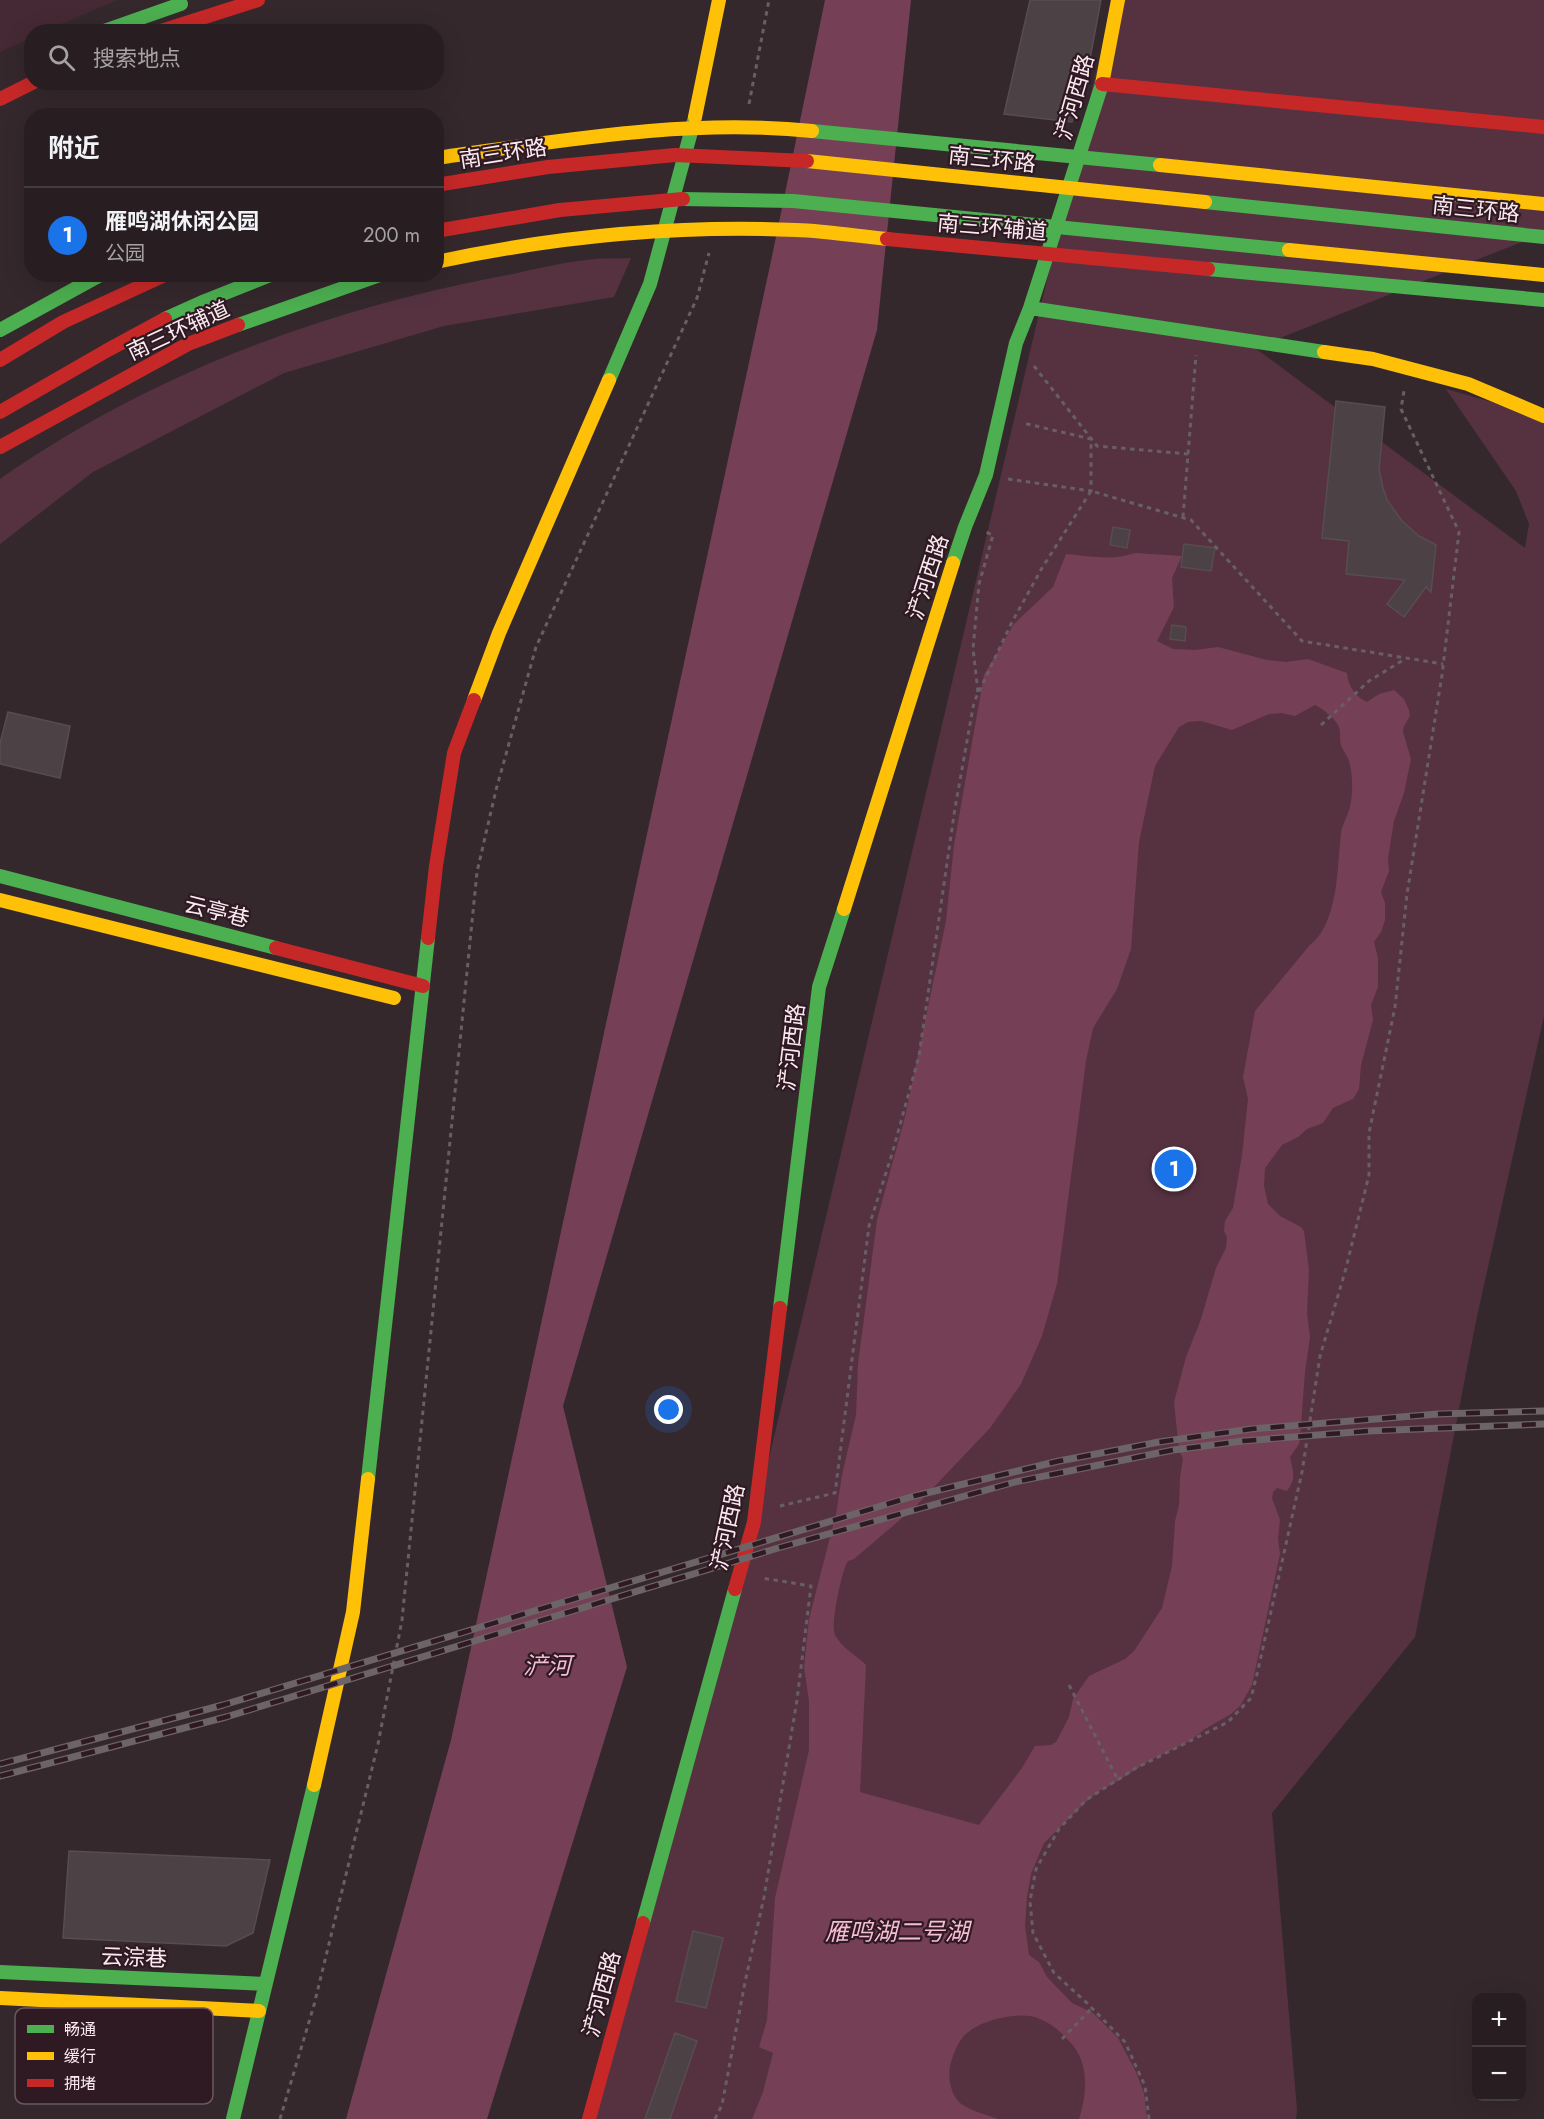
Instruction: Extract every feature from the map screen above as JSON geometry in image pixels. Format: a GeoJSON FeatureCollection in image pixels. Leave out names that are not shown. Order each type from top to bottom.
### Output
{"type":"FeatureCollection","features":[{"type":"Feature","properties":{"kind":"main road"},"geometry":{"type":"LineString","coordinates":[[124,24],[192,0]]}},
{"type":"Feature","properties":{"kind":"main road"},"geometry":{"type":"LineString","coordinates":[[183,24],[258,0]]}},
{"type":"Feature","properties":{"kind":"main road"},"geometry":{"type":"LineString","coordinates":[[233,2119],[327,1734],[353,1612],[436,866],[454,753],[499,633],[650,284],[701,96],[719,0]]}},
{"type":"Feature","properties":{"kind":"main road","name":"浐河西路"},"geometry":{"type":"LineString","coordinates":[[589,2119],[740,1575],[755,1512],[819,987],[967,523],[986,476],[1016,343],[1030,308],[1102,84],[1118,0]]}},
{"type":"Feature","properties":{"kind":"main road"},"geometry":{"type":"LineString","coordinates":[[1102,84],[1544,127]]}},
{"type":"Feature","properties":{"kind":"main road"},"geometry":{"type":"LineString","coordinates":[[0,99],[24,87]]}},
{"type":"Feature","properties":{"kind":"main road"},"geometry":{"type":"LineString","coordinates":[[444,157],[623,132],[711,127],[797,129],[1544,204]]}},
{"type":"Feature","properties":{"kind":"main road","name":"南三环路"},"geometry":{"type":"LineString","coordinates":[[444,184],[548,166],[675,155],[807,161],[1544,237]]}},
{"type":"Feature","properties":{"kind":"main road"},"geometry":{"type":"LineString","coordinates":[[444,230],[560,210],[681,199],[793,201],[1544,275]]}},
{"type":"Feature","properties":{"kind":"main road","name":"南三环辅道"},"geometry":{"type":"LineString","coordinates":[[444,260],[563,238],[696,229],[796,230],[1544,300]]}},
{"type":"Feature","properties":{"kind":"main road"},"geometry":{"type":"LineString","coordinates":[[0,330],[87,282]]}},
{"type":"Feature","properties":{"kind":"main road"},"geometry":{"type":"LineString","coordinates":[[0,360],[63,322],[150,282]]}},
{"type":"Feature","properties":{"kind":"main road"},"geometry":{"type":"LineString","coordinates":[[0,412],[169,318],[250,282]]}},
{"type":"Feature","properties":{"kind":"main road","name":"南三环辅道"},"geometry":{"type":"LineString","coordinates":[[0,447],[188,344],[359,282]]}},
{"type":"Feature","properties":{"kind":"main road"},"geometry":{"type":"LineString","coordinates":[[1030,308],[1373,359],[1468,384],[1544,416]]}},
{"type":"Feature","properties":{"kind":"main road","name":"云亭巷"},"geometry":{"type":"LineString","coordinates":[[0,876],[423,986]]}},
{"type":"Feature","properties":{"kind":"main road"},"geometry":{"type":"LineString","coordinates":[[0,900],[421,1005]]}},
{"type":"Feature","properties":{"kind":"main road","name":"云淙巷"},"geometry":{"type":"LineString","coordinates":[[0,1972],[265,1984]]}},
{"type":"Feature","properties":{"kind":"main road"},"geometry":{"type":"LineString","coordinates":[[0,1998],[199,2008]]}},
{"type":"Feature","properties":{"kind":"main road"},"geometry":{"type":"LineString","coordinates":[[213,2009],[259,2011]]}},
{"type":"Feature","properties":{"kind":"path"},"geometry":{"type":"LineString","coordinates":[[749,104],[769,0]]}},
{"type":"Feature","properties":{"kind":"path"},"geometry":{"type":"LineString","coordinates":[[280,2119],[314,2005],[376,1755],[402,1620],[477,872],[536,647],[697,298],[709,252]]}},
{"type":"Feature","properties":{"kind":"path"},"geometry":{"type":"LineString","coordinates":[[1183,517],[1198,333]]}},
{"type":"Feature","properties":{"kind":"path"},"geometry":{"type":"LineString","coordinates":[[1016,343],[1097,446],[1188,454]]}},
{"type":"Feature","properties":{"kind":"path"},"geometry":{"type":"LineString","coordinates":[[1149,2119],[1144,2086],[1125,2042],[1054,1974],[1033,1933],[1030,1901],[1036,1869],[1059,1829],[1086,1800],[1136,1768],[1228,1722],[1251,1698],[1302,1473],[1320,1356],[1345,1272],[1369,1175],[1369,1133],[1395,1007],[1407,894],[1443,664],[1459,532],[1401,409],[1409,368]]}},
{"type":"Feature","properties":{"kind":"path"},"geometry":{"type":"LineString","coordinates":[[999,418],[1091,439]]}},
{"type":"Feature","properties":{"kind":"path"},"geometry":{"type":"LineString","coordinates":[[755,1512],[834,1493],[869,1226],[919,1056],[955,808],[974,702],[1012,622],[1042,568],[1091,491],[1091,439]]}},
{"type":"Feature","properties":{"kind":"path"},"geometry":{"type":"LineString","coordinates":[[986,476],[1091,491],[1191,520],[1302,641],[1443,664]]}},
{"type":"Feature","properties":{"kind":"path"},"geometry":{"type":"LineString","coordinates":[[967,523],[993,535],[979,584],[973,649],[978,694]]}},
{"type":"Feature","properties":{"kind":"path"},"geometry":{"type":"LineString","coordinates":[[1321,725],[1369,681],[1407,658]]}},
{"type":"Feature","properties":{"kind":"path"},"geometry":{"type":"LineString","coordinates":[[716,2119],[722,2105],[745,1982],[764,1897],[797,1700],[811,1586],[740,1575]]}},
{"type":"Feature","properties":{"kind":"path"},"geometry":{"type":"LineString","coordinates":[[1069,1685],[1118,1780]]}},
{"type":"Feature","properties":{"kind":"path"},"geometry":{"type":"LineString","coordinates":[[1062,2039],[1092,2008]]}},
{"type":"Feature","properties":{"kind":"shaded area"},"geometry":{"type":"Polygon","coordinates":[[[0,0],[117,0],[61,24],[24,24],[24,41],[0,52],[0,0]]]}},
{"type":"Feature","properties":{"kind":"shaded area"},"geometry":{"type":"Polygon","coordinates":[[[1113,0],[1544,0],[1544,233],[1255,348],[1525,548],[1529,524],[1516,491],[1446,389],[1544,417],[1544,1016],[1476,1321],[1415,1637],[1272,1813],[1296,2119],[592,2119],[754,1522],[1113,0]]]}},
{"type":"Feature","properties":{"kind":"shaded area"},"geometry":{"type":"Polygon","coordinates":[[[631,258],[614,297],[444,326],[284,373],[93,472],[0,544],[0,479],[56,442],[174,379],[298,329],[362,309],[427,292],[582,260],[631,258]]]}},
{"type":"Feature","properties":{"kind":"water","name":"浐河"},"geometry":{"type":"Polygon","coordinates":[[[825,0],[911,0],[877,330],[563,1406],[627,1667],[487,2119],[346,2119],[451,1740],[771,261],[825,0]]]}},
{"type":"Feature","properties":{"kind":"water","name":"雁鸣湖二号湖"},"geometry":{"type":"Polygon","coordinates":[[[1135,553],[1182,556],[1172,578],[1174,607],[1157,641],[1173,649],[1195,650],[1218,647],[1267,660],[1286,662],[1308,659],[1347,673],[1353,690],[1367,702],[1379,694],[1394,690],[1404,699],[1410,716],[1403,732],[1411,759],[1404,793],[1394,821],[1388,858],[1389,871],[1381,892],[1385,903],[1385,920],[1374,942],[1378,958],[1378,987],[1371,1005],[1373,1020],[1361,1065],[1359,1089],[1353,1099],[1333,1108],[1323,1123],[1307,1129],[1298,1137],[1282,1145],[1265,1168],[1264,1186],[1268,1204],[1280,1216],[1301,1227],[1304,1231],[1309,1270],[1307,1313],[1310,1337],[1299,1444],[1290,1457],[1293,1478],[1287,1491],[1277,1488],[1272,1498],[1280,1520],[1278,1539],[1280,1554],[1252,1685],[1240,1706],[1231,1714],[1190,1741],[1151,1760],[1101,1790],[1087,1801],[1044,1843],[1031,1874],[1025,1926],[1029,1955],[1039,1962],[1047,1977],[1072,2003],[1093,2013],[1118,2038],[1144,2093],[1147,2119],[1079,2119],[1084,2100],[1085,2078],[1081,2058],[1076,2049],[1063,2034],[1048,2023],[1032,2016],[1011,2016],[988,2021],[970,2031],[958,2044],[950,2066],[950,2084],[958,2101],[971,2109],[999,2119],[752,2119],[763,2092],[773,2053],[759,2047],[767,2020],[775,1898],[809,1750],[809,1701],[804,1667],[809,1619],[836,1514],[842,1475],[856,1415],[858,1364],[877,1220],[905,1117],[946,921],[954,845],[984,675],[1014,624],[1053,587],[1066,554],[1101,557],[1135,553]],[[1315,705],[1295,716],[1281,713],[1269,714],[1232,730],[1201,721],[1188,722],[1179,727],[1155,766],[1139,842],[1131,949],[1117,989],[1093,1028],[1086,1061],[1057,1284],[1042,1336],[1021,1384],[990,1428],[915,1507],[854,1559],[848,1561],[843,1575],[835,1610],[835,1635],[866,1665],[860,1792],[979,1825],[1022,1768],[1035,1746],[1051,1745],[1056,1742],[1069,1717],[1073,1699],[1089,1676],[1125,1659],[1134,1651],[1162,1608],[1172,1566],[1183,1459],[1179,1450],[1174,1402],[1186,1357],[1201,1319],[1216,1268],[1226,1248],[1225,1221],[1233,1208],[1242,1155],[1248,1099],[1243,1077],[1255,1011],[1319,936],[1326,923],[1335,894],[1342,830],[1351,802],[1351,772],[1349,761],[1341,745],[1339,727],[1332,717],[1315,705]]]}},
{"type":"Feature","properties":{"kind":"building"},"geometry":{"type":"Polygon","coordinates":[[[1030,0],[1101,0],[1086,80],[1072,122],[1004,114],[1030,0]]]}},
{"type":"Feature","properties":{"kind":"building"},"geometry":{"type":"Polygon","coordinates":[[[1336,401],[1385,407],[1379,470],[1387,500],[1402,521],[1419,536],[1436,545],[1431,592],[1426,587],[1404,617],[1387,604],[1405,580],[1346,574],[1349,541],[1322,538],[1336,401]]]}},
{"type":"Feature","properties":{"kind":"building"},"geometry":{"type":"Polygon","coordinates":[[[1113,527],[1130,530],[1127,548],[1110,545],[1113,527]]]}},
{"type":"Feature","properties":{"kind":"building"},"geometry":{"type":"Polygon","coordinates":[[[1184,544],[1215,548],[1211,571],[1181,567],[1184,544]]]}},
{"type":"Feature","properties":{"kind":"building"},"geometry":{"type":"Polygon","coordinates":[[[1172,625],[1186,627],[1185,641],[1170,639],[1172,625]]]}},
{"type":"Feature","properties":{"kind":"building"},"geometry":{"type":"Polygon","coordinates":[[[8,712],[70,726],[60,778],[0,764],[0,743],[8,712]]]}},
{"type":"Feature","properties":{"kind":"building"},"geometry":{"type":"Polygon","coordinates":[[[69,1851],[270,1860],[253,1933],[226,1946],[63,1938],[69,1851]]]}},
{"type":"Feature","properties":{"kind":"building"},"geometry":{"type":"Polygon","coordinates":[[[693,1931],[723,1938],[706,2008],[676,2001],[693,1931]]]}},
{"type":"Feature","properties":{"kind":"building"},"geometry":{"type":"Polygon","coordinates":[[[675,2033],[697,2041],[670,2119],[645,2119],[675,2033]]]}},
{"type":"Feature","properties":{"kind":"railway"},"geometry":{"type":"LineString","coordinates":[[0,1764],[223,1705],[914,1496],[1059,1461],[1159,1442],[1251,1429],[1438,1414],[1544,1411]]}},
{"type":"Feature","properties":{"kind":"railway"},"geometry":{"type":"LineString","coordinates":[[0,1776],[226,1717],[778,1548],[1015,1482],[1173,1450],[1243,1441],[1368,1431],[1544,1424]]}},
{"type":"Feature","properties":{"kind":"traffic: fast"},"geometry":{"type":"LineString","coordinates":[[124,24],[181,4]]}},
{"type":"Feature","properties":{"kind":"traffic: fast"},"geometry":{"type":"LineString","coordinates":[[953,563],[986,475],[1016,343],[1030,308],[1102,84]]}},
{"type":"Feature","properties":{"kind":"traffic: fast"},"geometry":{"type":"LineString","coordinates":[[609,380],[650,284],[695,117]]}},
{"type":"Feature","properties":{"kind":"traffic: fast"},"geometry":{"type":"LineString","coordinates":[[812,131],[1160,165]]}},
{"type":"Feature","properties":{"kind":"traffic: fast"},"geometry":{"type":"LineString","coordinates":[[683,199],[793,201],[1289,250]]}},
{"type":"Feature","properties":{"kind":"traffic: fast"},"geometry":{"type":"LineString","coordinates":[[1205,202],[1544,237]]}},
{"type":"Feature","properties":{"kind":"traffic: fast"},"geometry":{"type":"LineString","coordinates":[[1208,269],[1544,300]]}},
{"type":"Feature","properties":{"kind":"traffic: fast"},"geometry":{"type":"LineString","coordinates":[[0,330],[87,282]]}},
{"type":"Feature","properties":{"kind":"traffic: fast"},"geometry":{"type":"LineString","coordinates":[[165,319],[253,282]]}},
{"type":"Feature","properties":{"kind":"traffic: fast"},"geometry":{"type":"LineString","coordinates":[[238,325],[360,282]]}},
{"type":"Feature","properties":{"kind":"traffic: fast"},"geometry":{"type":"LineString","coordinates":[[1030,308],[1324,352]]}},
{"type":"Feature","properties":{"kind":"traffic: fast"},"geometry":{"type":"LineString","coordinates":[[0,876],[276,948]]}},
{"type":"Feature","properties":{"kind":"traffic: fast"},"geometry":{"type":"LineString","coordinates":[[780,1308],[819,987],[844,909]]}},
{"type":"Feature","properties":{"kind":"traffic: fast"},"geometry":{"type":"LineString","coordinates":[[368,1479],[428,938]]}},
{"type":"Feature","properties":{"kind":"traffic: fast"},"geometry":{"type":"LineString","coordinates":[[643,1923],[735,1589]]}},
{"type":"Feature","properties":{"kind":"traffic: fast"},"geometry":{"type":"LineString","coordinates":[[233,2119],[314,1785]]}},
{"type":"Feature","properties":{"kind":"traffic: fast"},"geometry":{"type":"LineString","coordinates":[[0,1972],[265,1984]]}},
{"type":"Feature","properties":{"kind":"traffic: slow"},"geometry":{"type":"LineString","coordinates":[[695,117],[719,0]]}},
{"type":"Feature","properties":{"kind":"traffic: slow"},"geometry":{"type":"LineString","coordinates":[[1102,84],[1118,0]]}},
{"type":"Feature","properties":{"kind":"traffic: slow"},"geometry":{"type":"LineString","coordinates":[[444,157],[670,129],[718,127],[812,131]]}},
{"type":"Feature","properties":{"kind":"traffic: slow"},"geometry":{"type":"LineString","coordinates":[[807,161],[1205,202]]}},
{"type":"Feature","properties":{"kind":"traffic: slow"},"geometry":{"type":"LineString","coordinates":[[1160,165],[1544,204]]}},
{"type":"Feature","properties":{"kind":"traffic: slow"},"geometry":{"type":"LineString","coordinates":[[444,260],[525,246],[660,231],[796,230],[887,239]]}},
{"type":"Feature","properties":{"kind":"traffic: slow"},"geometry":{"type":"LineString","coordinates":[[1289,250],[1544,275]]}},
{"type":"Feature","properties":{"kind":"traffic: slow"},"geometry":{"type":"LineString","coordinates":[[1324,352],[1373,359],[1468,384],[1544,416]]}},
{"type":"Feature","properties":{"kind":"traffic: slow"},"geometry":{"type":"LineString","coordinates":[[474,700],[499,633],[609,380]]}},
{"type":"Feature","properties":{"kind":"traffic: slow"},"geometry":{"type":"LineString","coordinates":[[844,909],[953,563]]}},
{"type":"Feature","properties":{"kind":"traffic: slow"},"geometry":{"type":"LineString","coordinates":[[0,900],[394,998]]}},
{"type":"Feature","properties":{"kind":"traffic: slow"},"geometry":{"type":"LineString","coordinates":[[314,1785],[353,1612],[368,1479]]}},
{"type":"Feature","properties":{"kind":"traffic: slow"},"geometry":{"type":"LineString","coordinates":[[0,1998],[199,2008]]}},
{"type":"Feature","properties":{"kind":"traffic: slow"},"geometry":{"type":"LineString","coordinates":[[213,2009],[259,2011]]}},
{"type":"Feature","properties":{"kind":"traffic: jam"},"geometry":{"type":"LineString","coordinates":[[183,24],[258,0]]}},
{"type":"Feature","properties":{"kind":"traffic: jam"},"geometry":{"type":"LineString","coordinates":[[1102,84],[1544,127]]}},
{"type":"Feature","properties":{"kind":"traffic: jam"},"geometry":{"type":"LineString","coordinates":[[0,99],[24,87]]}},
{"type":"Feature","properties":{"kind":"traffic: jam"},"geometry":{"type":"LineString","coordinates":[[444,184],[548,167],[675,155],[807,161]]}},
{"type":"Feature","properties":{"kind":"traffic: jam"},"geometry":{"type":"LineString","coordinates":[[444,230],[560,210],[683,199]]}},
{"type":"Feature","properties":{"kind":"traffic: jam"},"geometry":{"type":"LineString","coordinates":[[887,239],[1208,269]]}},
{"type":"Feature","properties":{"kind":"traffic: jam"},"geometry":{"type":"LineString","coordinates":[[0,360],[63,322],[150,282]]}},
{"type":"Feature","properties":{"kind":"traffic: jam"},"geometry":{"type":"LineString","coordinates":[[0,412],[165,319]]}},
{"type":"Feature","properties":{"kind":"traffic: jam"},"geometry":{"type":"LineString","coordinates":[[0,447],[188,344],[238,325]]}},
{"type":"Feature","properties":{"kind":"traffic: jam"},"geometry":{"type":"LineString","coordinates":[[428,938],[436,866],[454,753],[474,700]]}},
{"type":"Feature","properties":{"kind":"traffic: jam"},"geometry":{"type":"LineString","coordinates":[[276,948],[423,986]]}},
{"type":"Feature","properties":{"kind":"traffic: jam"},"geometry":{"type":"LineString","coordinates":[[735,1589],[754,1522],[780,1308]]}},
{"type":"Feature","properties":{"kind":"traffic: jam"},"geometry":{"type":"LineString","coordinates":[[589,2119],[643,1923]]}},
{"type":"Feature","properties":{"kind":"place","name":"雁鸣湖休闲公园"},"geometry":{"type":"Point","coordinates":[1174,1169]}}]}
